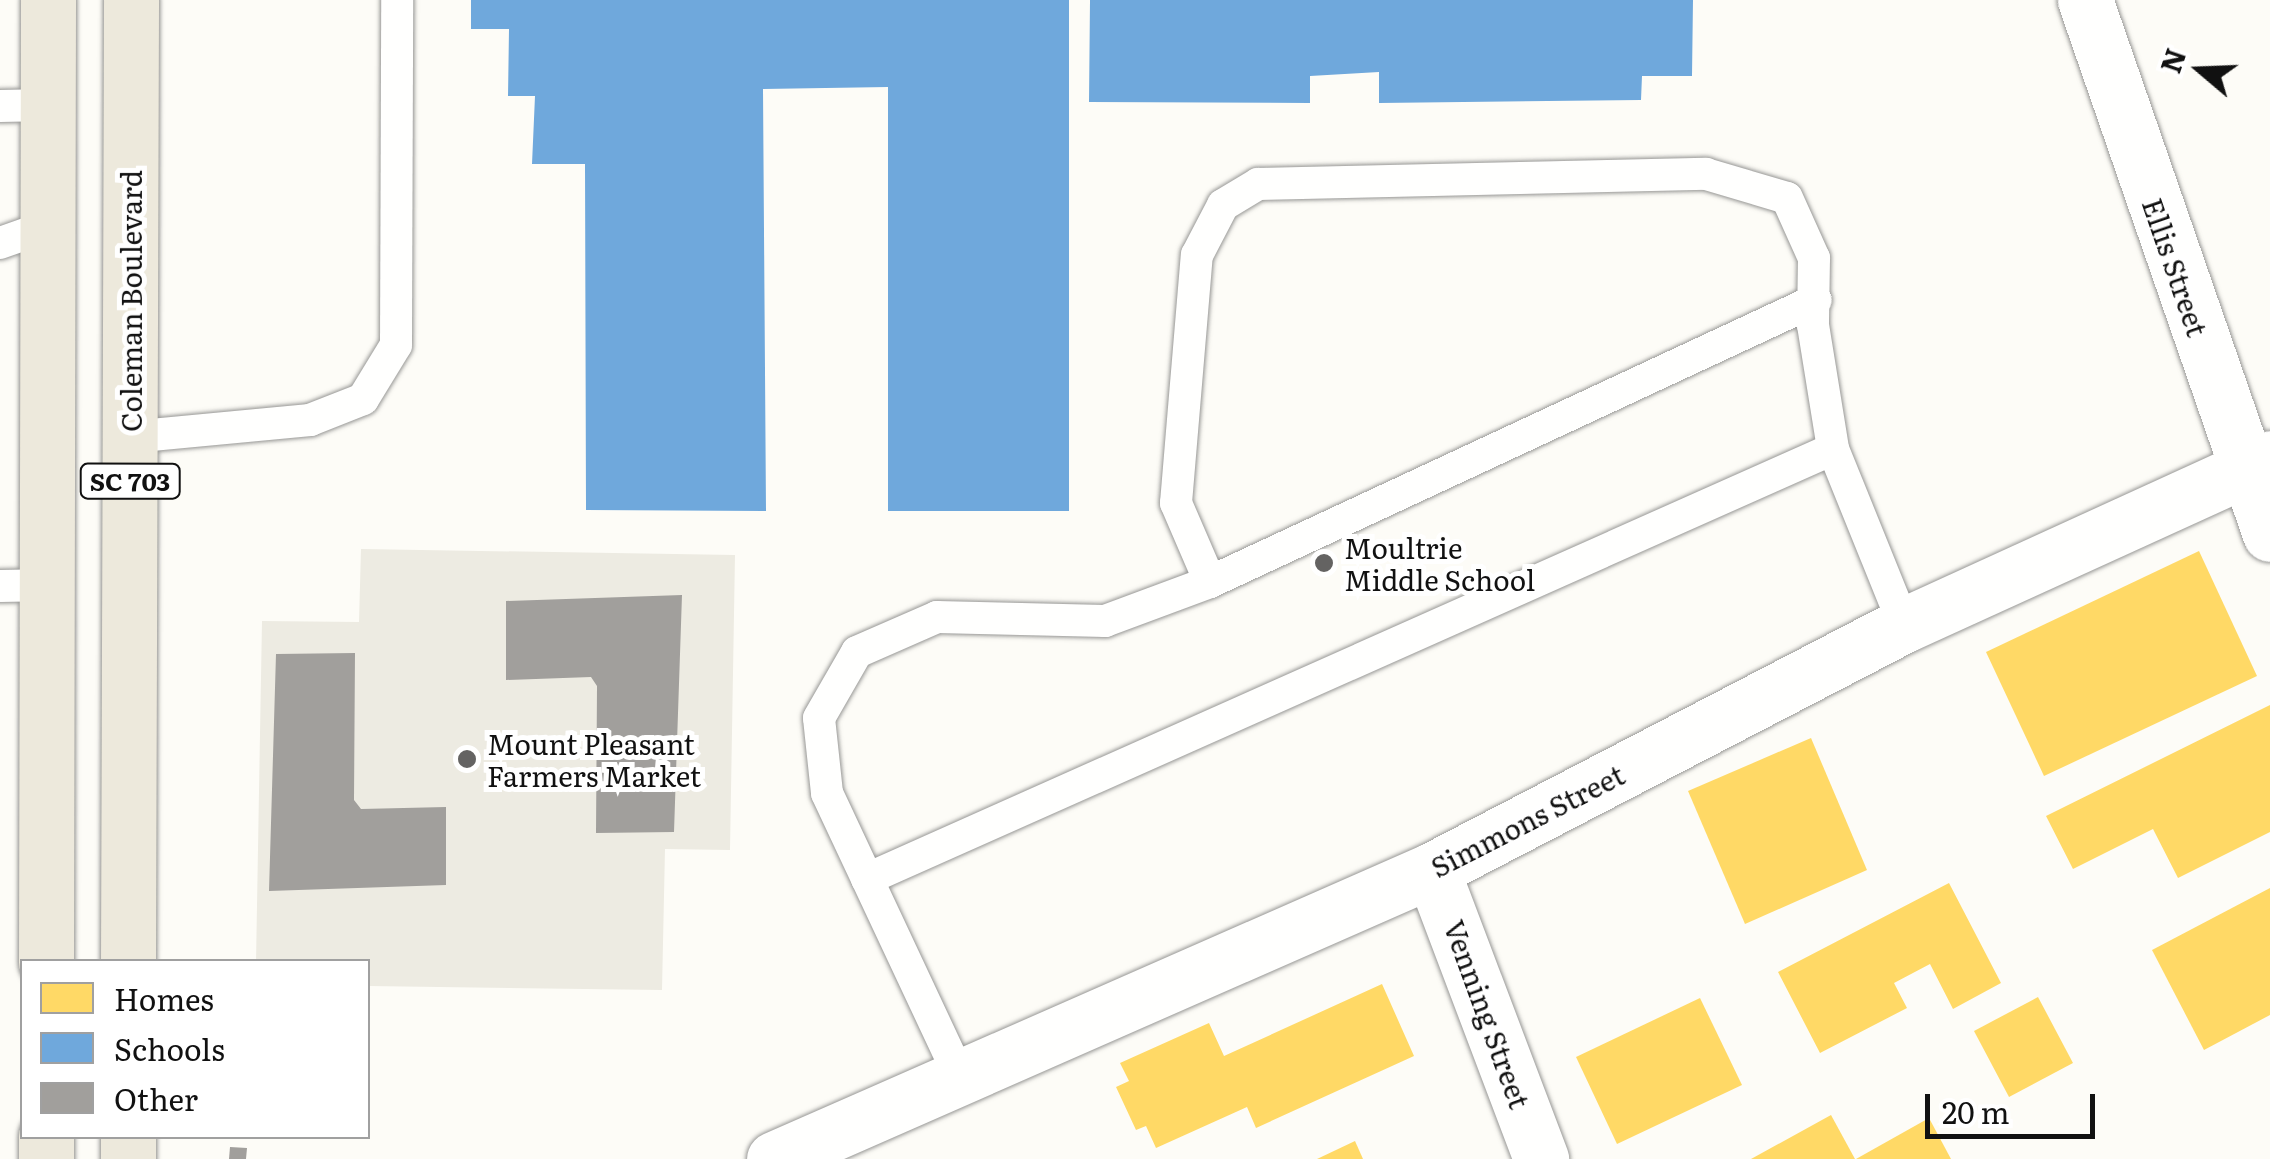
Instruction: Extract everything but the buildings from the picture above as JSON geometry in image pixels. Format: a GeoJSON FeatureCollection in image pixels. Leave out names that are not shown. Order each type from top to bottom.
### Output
{"type":"FeatureCollection","features":[{"type":"Feature","properties":{"kind":"main road","name":"SC 703"},"geometry":{"type":"LineString","coordinates":[[46,959],[24,585],[24,106],[48,0]]}},
{"type":"Feature","properties":{"kind":"main road","name":"Coleman Boulevard"},"geometry":{"type":"LineString","coordinates":[[128,959],[131,0]]}},
{"type":"Feature","properties":{"kind":"street","name":"Ellis Street"},"geometry":{"type":"LineString","coordinates":[[2085,0],[2258,464],[2270,534]]}},
{"type":"Feature","properties":{"kind":"street","name":"Simmons Street"},"geometry":{"type":"LineString","coordinates":[[774,1159],[1432,870],[1904,625],[2258,464]]}},
{"type":"Feature","properties":{"kind":"street","name":"Venning Street"},"geometry":{"type":"LineString","coordinates":[[1432,870],[1541,1159]]}},
{"type":"Feature","properties":{"kind":"lane"},"geometry":{"type":"LineString","coordinates":[[130,437],[310,420],[363,399],[396,346],[397,0]]}},
{"type":"Feature","properties":{"kind":"lane"},"geometry":{"type":"LineString","coordinates":[[1210,582],[1176,503],[1197,255],[1223,205],[1258,184],[1706,174],[1787,198],[1814,258],[1833,449],[1904,625]]}},
{"type":"Feature","properties":{"kind":"lane"},"geometry":{"type":"LineString","coordinates":[[958,1075],[827,793],[819,718],[857,652],[937,617],[1105,621],[1210,582],[1816,300]]}},
{"type":"Feature","properties":{"kind":"lane"},"geometry":{"type":"LineString","coordinates":[[867,880],[1833,449]]}},
{"type":"Feature","properties":{"kind":"shaded area"},"geometry":{"type":"Polygon","coordinates":[[[361,549],[735,555],[730,850],[665,849],[662,990],[370,986],[370,959],[256,959],[262,621],[359,622],[361,549]]]}},
{"type":"Feature","properties":{"kind":"place","name":"Moultrie Middle School"},"geometry":{"type":"Point","coordinates":[1324,563]}},
{"type":"Feature","properties":{"kind":"place","name":"Mount Pleasant Farmers Market"},"geometry":{"type":"Point","coordinates":[467,759]}}]}
